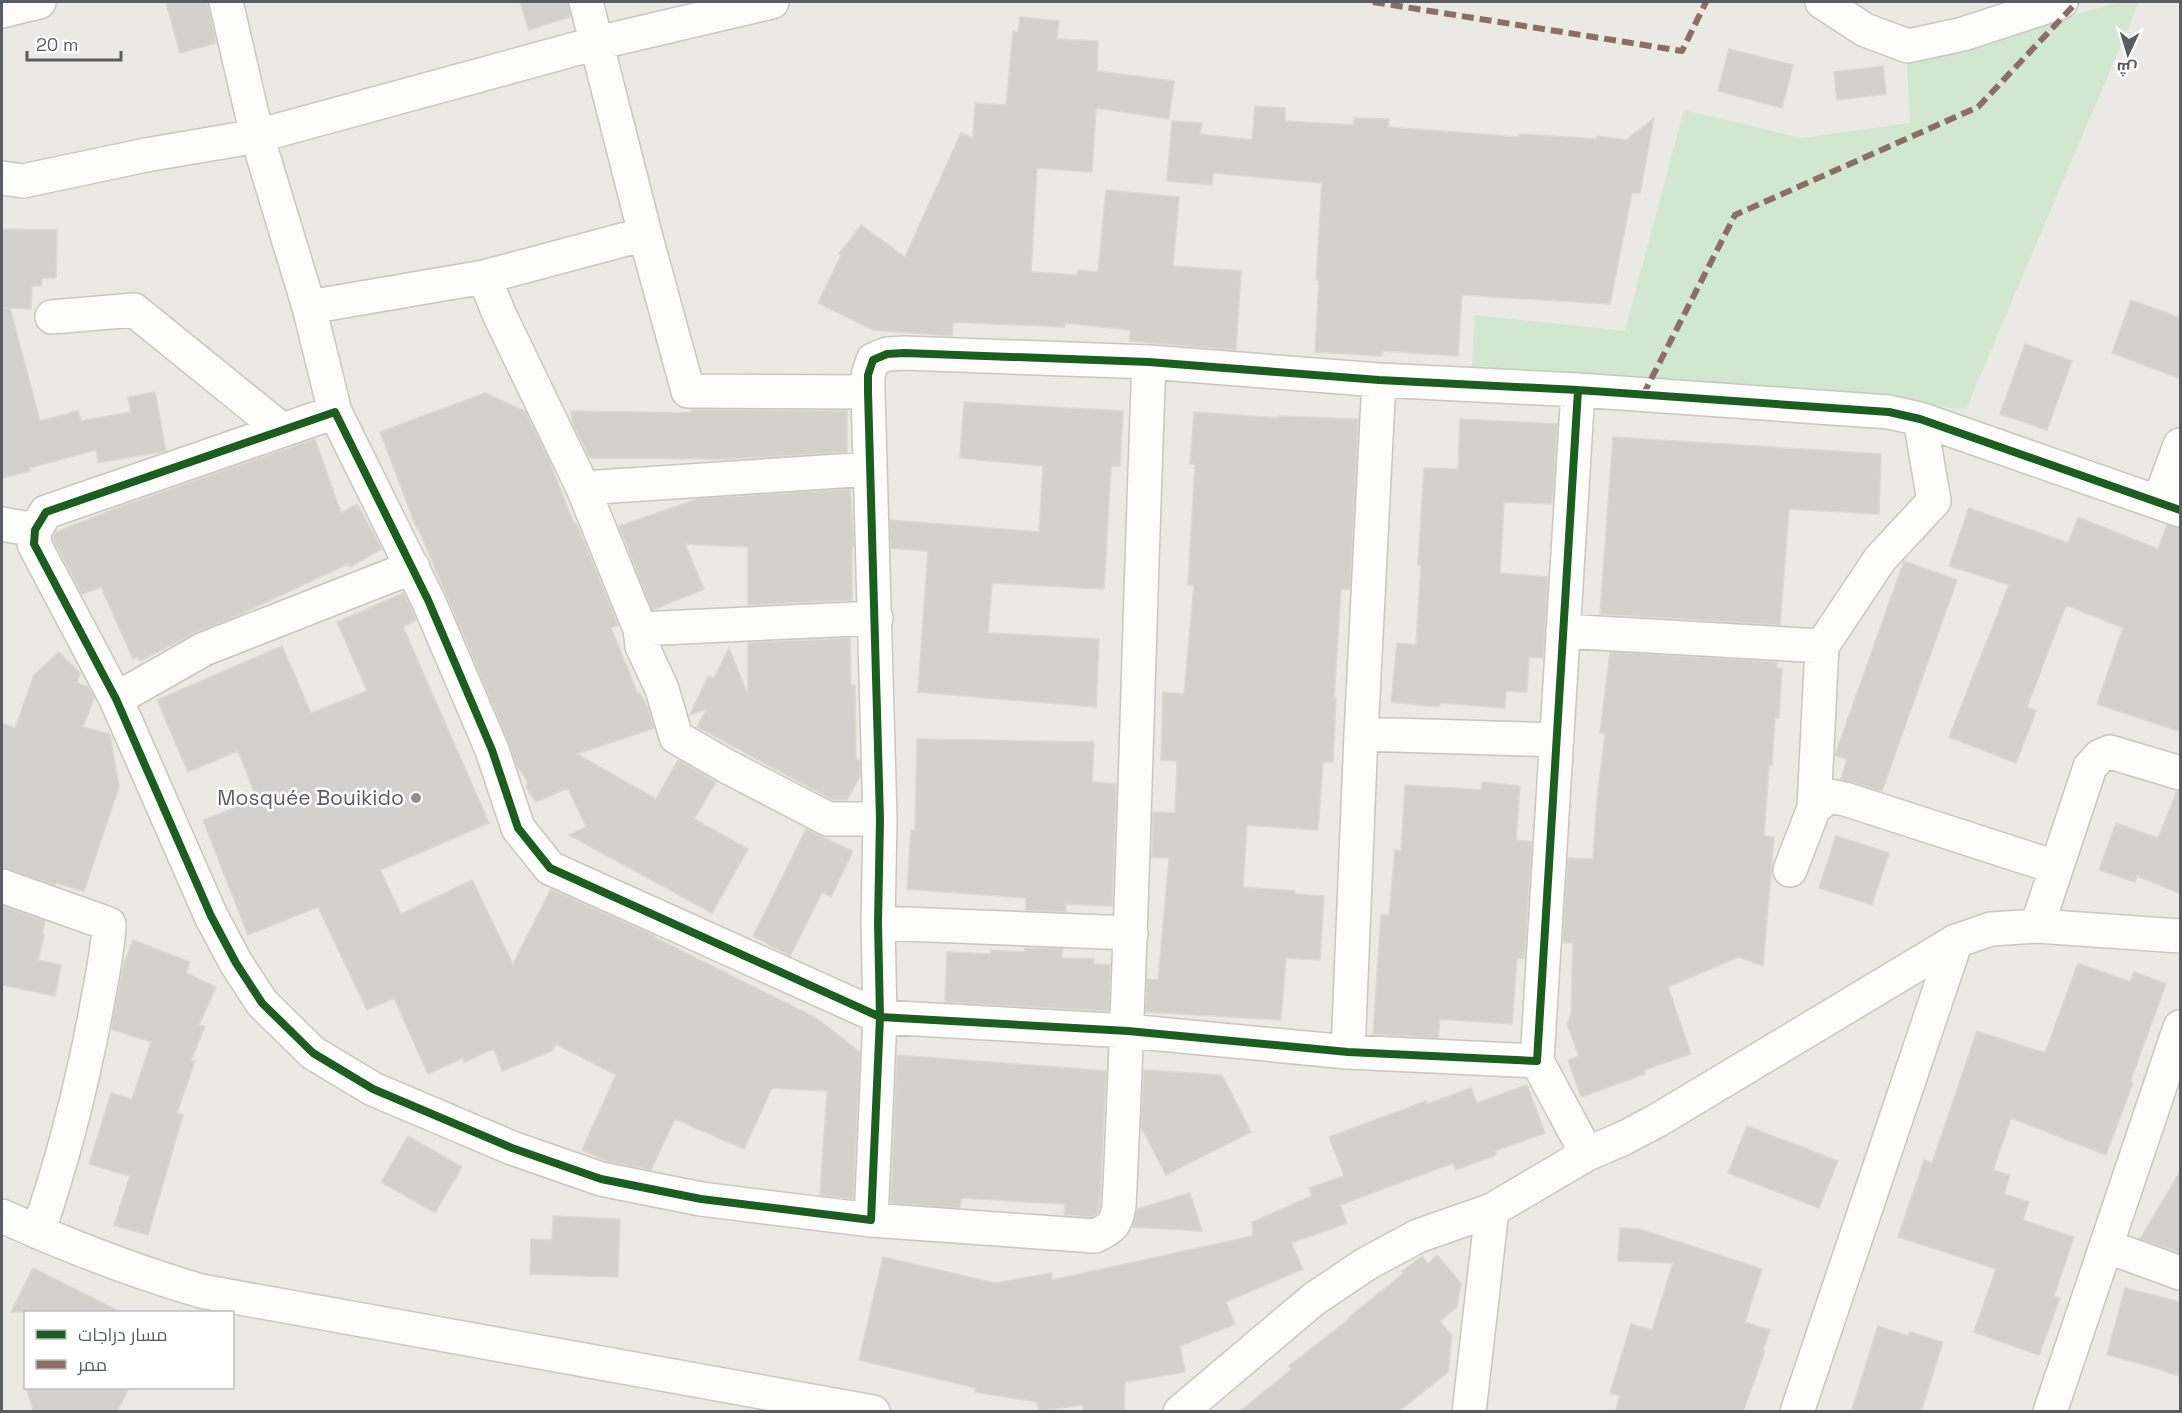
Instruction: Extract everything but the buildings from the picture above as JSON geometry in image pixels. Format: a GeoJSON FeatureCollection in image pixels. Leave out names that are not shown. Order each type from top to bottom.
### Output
{"type":"FeatureCollection","features":[{"type":"Feature","properties":{"kind":"street"},"geometry":{"type":"LineString","coordinates":[[2,11],[39,2]]}},
{"type":"Feature","properties":{"kind":"street"},"geometry":{"type":"LineString","coordinates":[[226,2],[257,136],[309,307],[335,412],[412,567],[492,750],[518,828],[550,867],[880,1017],[1128,1031],[1348,1052],[1537,1061]]}},
{"type":"Feature","properties":{"kind":"street"},"geometry":{"type":"LineString","coordinates":[[586,2],[688,391],[868,392]]}},
{"type":"Feature","properties":{"kind":"street"},"geometry":{"type":"LineString","coordinates":[[9,184],[146,155],[257,136],[597,43],[772,2]]}},
{"type":"Feature","properties":{"kind":"street"},"geometry":{"type":"LineString","coordinates":[[1822,2],[1865,30],[1908,46],[1963,34],[2061,2]]}},
{"type":"Feature","properties":{"kind":"street"},"geometry":{"type":"LineString","coordinates":[[309,307],[484,277],[645,234]]}},
{"type":"Feature","properties":{"kind":"street"},"geometry":{"type":"LineString","coordinates":[[484,277],[500,316],[583,488],[640,629],[642,646],[662,689],[676,737],[828,819],[880,819]]}},
{"type":"Feature","properties":{"kind":"street"},"geometry":{"type":"LineString","coordinates":[[52,317],[134,310],[282,430]]}},
{"type":"Feature","properties":{"kind":"street"},"geometry":{"type":"LineString","coordinates":[[872,1220],[880,1017],[878,923],[880,819],[868,392],[868,375],[873,360],[887,354],[904,352],[1149,362],[1379,380],[1578,390],[1889,412],[1920,419],[2170,506],[2181,445]]}},
{"type":"Feature","properties":{"kind":"street"},"geometry":{"type":"LineString","coordinates":[[335,412],[46,512],[35,530],[35,548],[116,699],[211,916],[236,963],[262,1004],[313,1053],[373,1089],[512,1148],[601,1179],[701,1199],[872,1220],[1095,1236],[1109,1229],[1117,1220],[1119,1206],[1128,1031],[1138,639],[1149,362]]}},
{"type":"Feature","properties":{"kind":"street"},"geometry":{"type":"LineString","coordinates":[[1348,1052],[1379,380]]}},
{"type":"Feature","properties":{"kind":"street"},"geometry":{"type":"LineString","coordinates":[[1578,390],[1537,1061],[1587,1154]]}},
{"type":"Feature","properties":{"kind":"street"},"geometry":{"type":"LineString","coordinates":[[1790,870],[1814,808],[1822,646],[1880,559],[1934,501],[1920,419]]}},
{"type":"Feature","properties":{"kind":"street"},"geometry":{"type":"LineString","coordinates":[[583,488],[870,469]]}},
{"type":"Feature","properties":{"kind":"street"},"geometry":{"type":"LineString","coordinates":[[2,524],[35,530]]}},
{"type":"Feature","properties":{"kind":"street"},"geometry":{"type":"LineString","coordinates":[[116,699],[204,649],[412,567]]}},
{"type":"Feature","properties":{"kind":"street"},"geometry":{"type":"LineString","coordinates":[[640,629],[876,618]]}},
{"type":"Feature","properties":{"kind":"street"},"geometry":{"type":"LineString","coordinates":[[1563,631],[1822,646]]}},
{"type":"Feature","properties":{"kind":"street"},"geometry":{"type":"LineString","coordinates":[[1361,734],[1557,740]]}},
{"type":"Feature","properties":{"kind":"street"},"geometry":{"type":"LineString","coordinates":[[2037,926],[2090,767],[2100,756],[2110,752],[2181,773]]}},
{"type":"Feature","properties":{"kind":"street"},"geometry":{"type":"LineString","coordinates":[[1814,808],[1829,796],[1845,799],[2055,867]]}},
{"type":"Feature","properties":{"kind":"street"},"geometry":{"type":"LineString","coordinates":[[2,886],[109,924],[88,1052],[56,1179],[38,1232]]}},
{"type":"Feature","properties":{"kind":"street"},"geometry":{"type":"LineString","coordinates":[[878,923],[1131,933]]}},
{"type":"Feature","properties":{"kind":"street"},"geometry":{"type":"LineString","coordinates":[[1180,1412],[1314,1299],[1366,1264],[1418,1236],[1492,1210],[1587,1154],[1624,1138],[1956,940],[1991,929],[2037,926],[2181,936]]}},
{"type":"Feature","properties":{"kind":"street"},"geometry":{"type":"LineString","coordinates":[[1797,1412],[1956,940]]}},
{"type":"Feature","properties":{"kind":"street"},"geometry":{"type":"LineString","coordinates":[[2050,1412],[2181,1027]]}},
{"type":"Feature","properties":{"kind":"street"},"geometry":{"type":"LineString","coordinates":[[1468,1412],[1492,1210]]}},
{"type":"Feature","properties":{"kind":"street"},"geometry":{"type":"LineString","coordinates":[[2,1216],[38,1232],[201,1291],[873,1412]]}},
{"type":"Feature","properties":{"kind":"street"},"geometry":{"type":"LineString","coordinates":[[2106,1246],[2181,1273]]}},
{"type":"Feature","properties":{"kind":"green space"},"geometry":{"type":"Polygon","coordinates":[[[2119,2],[2139,2],[1966,409],[1472,367],[1475,315],[1625,331],[1684,110],[1802,138],[1910,123],[1907,65],[2119,2]]]}},
{"type":"Feature","properties":{"kind":"marked path"},"geometry":{"type":"LineString","coordinates":[[1373,2],[1682,51],[1706,2]]}},
{"type":"Feature","properties":{"kind":"marked path"},"geometry":{"type":"LineString","coordinates":[[1643,395],[1735,215],[1978,107],[2077,2]]}},
{"type":"Feature","properties":{"kind":"cycle path"},"geometry":{"type":"LineString","coordinates":[[1578,390],[1537,1061],[1348,1052],[1128,1031],[880,1017],[550,868],[518,828],[492,750],[428,600],[335,412],[46,512],[35,530],[34,544],[116,699],[211,916],[236,963],[262,1003],[313,1053],[373,1089],[512,1148],[601,1179],[701,1199],[871,1220],[880,1017],[878,923],[880,819],[868,392],[868,375],[873,360],[887,354],[904,353],[1149,362],[1379,380],[1578,390],[1889,412],[1920,419],[2180,510]]}},
{"type":"Feature","properties":{"kind":"place","name":"Mosquée Bouikido"},"geometry":{"type":"Point","coordinates":[416,798]}}]}
